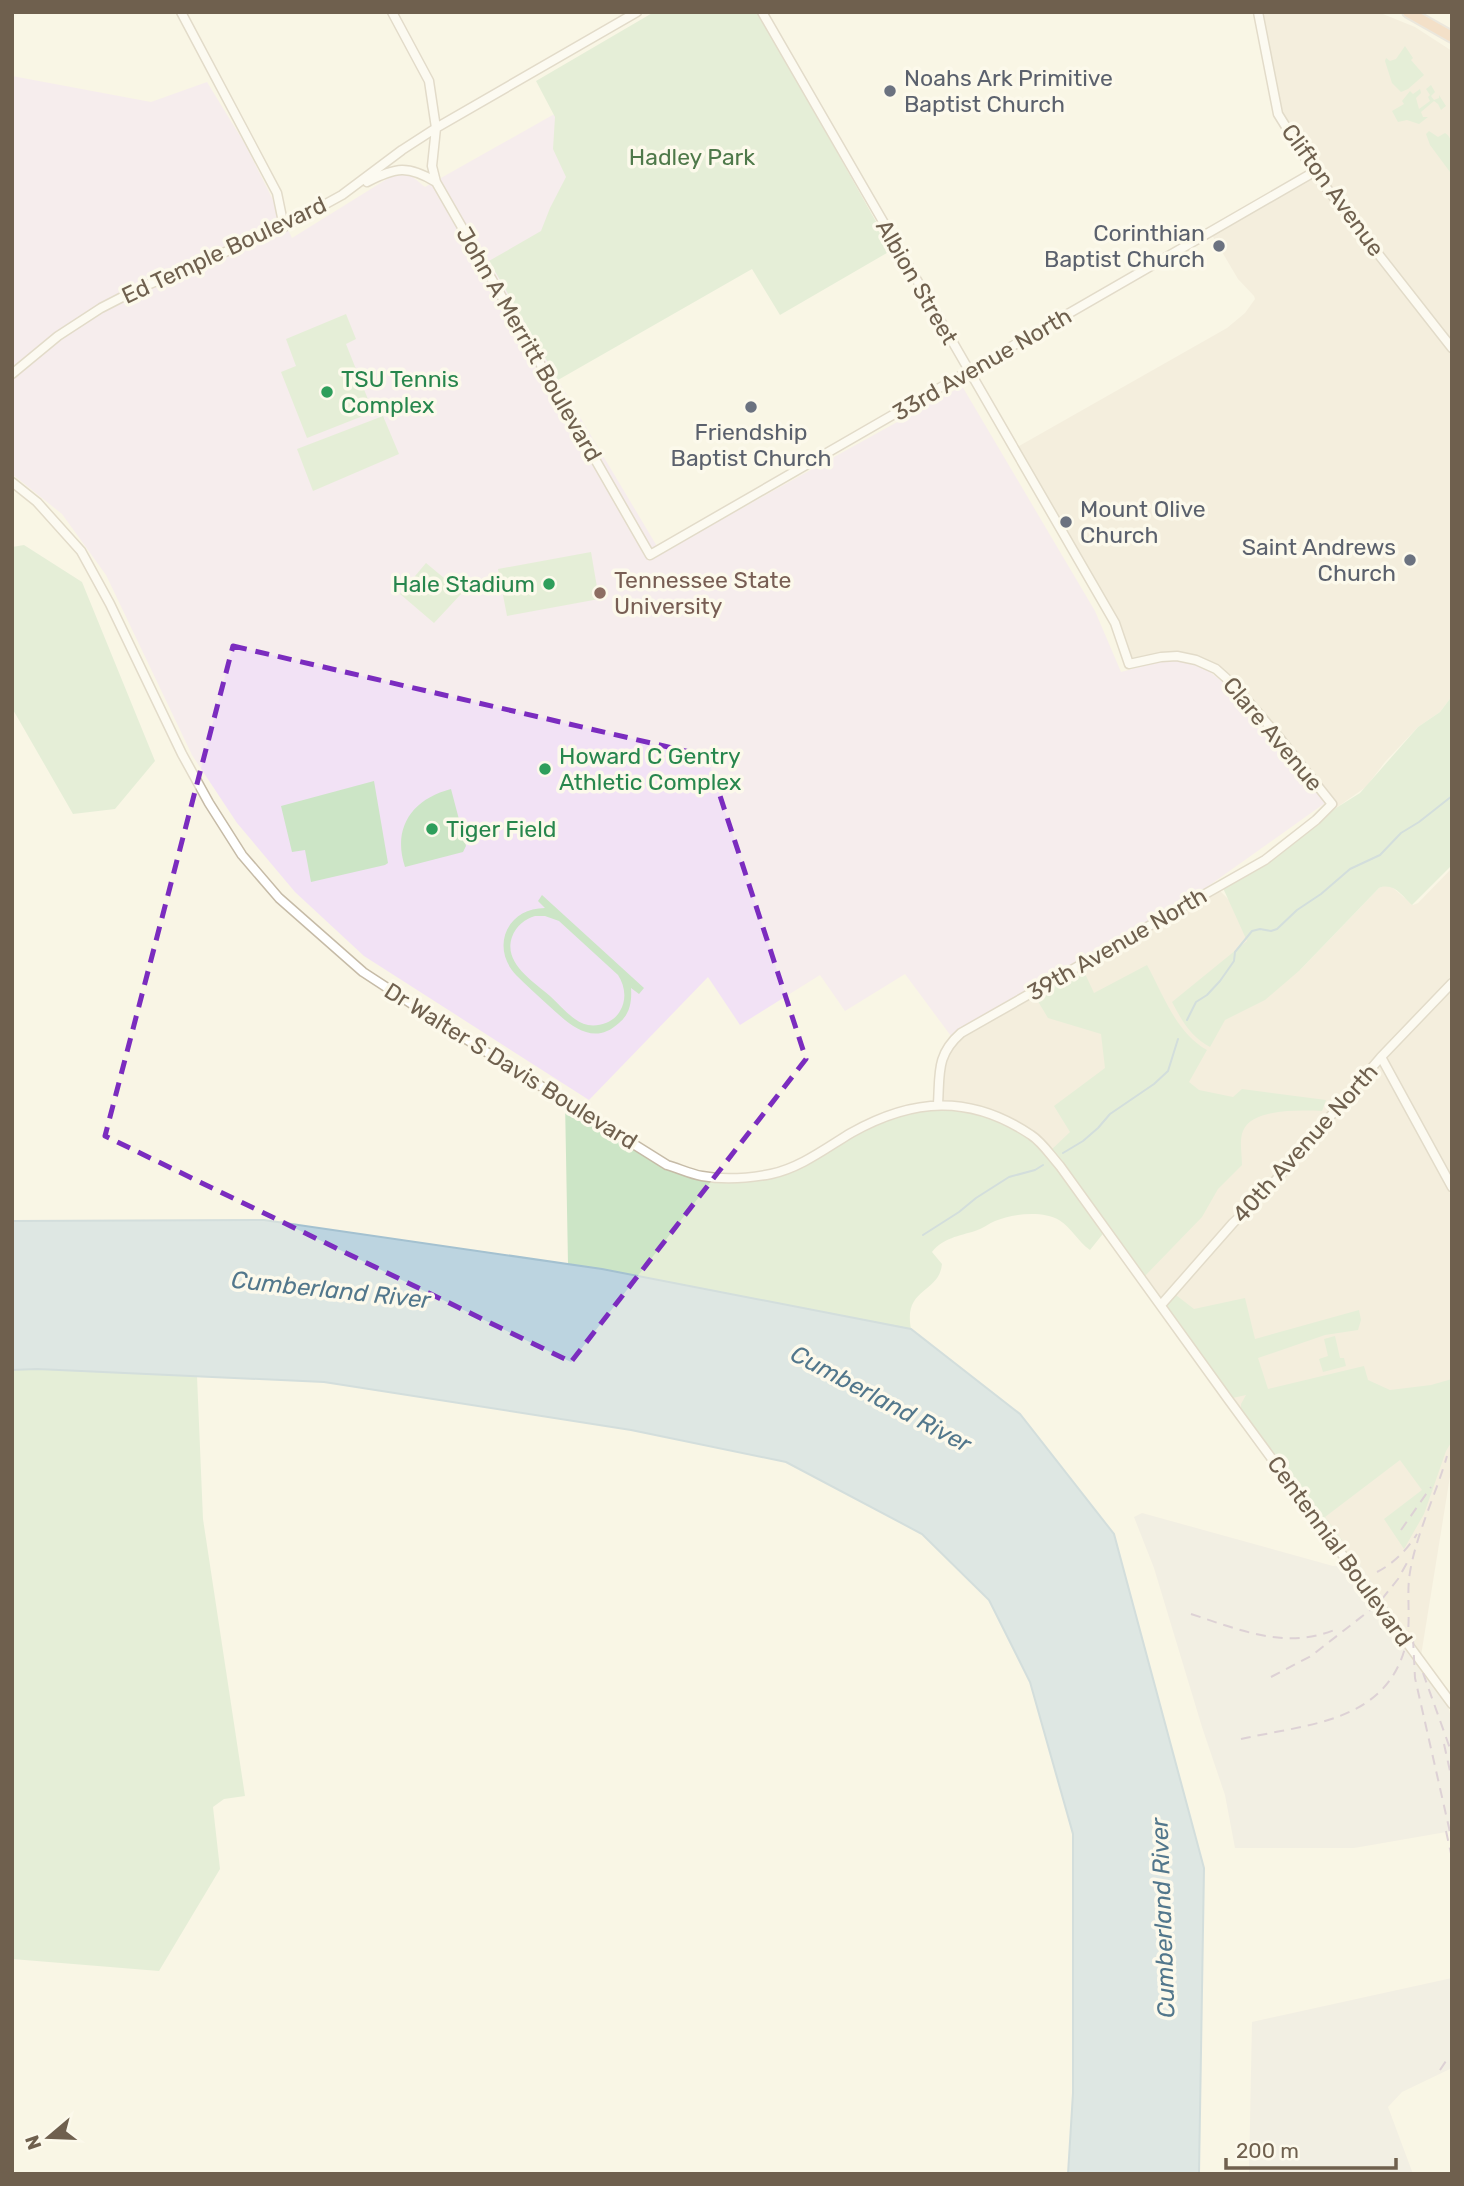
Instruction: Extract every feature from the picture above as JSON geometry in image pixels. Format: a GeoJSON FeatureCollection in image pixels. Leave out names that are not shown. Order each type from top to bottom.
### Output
{"type":"FeatureCollection","features":[{"type":"Feature","properties":{"kind":"highway"},"geometry":{"type":"LineString","coordinates":[[1408,12],[1452,37]]}},
{"type":"Feature","properties":{"kind":"street"},"geometry":{"type":"LineString","coordinates":[[181,12],[278,194],[284,227]]}},
{"type":"Feature","properties":{"kind":"street","name":"John A Merritt Boulevard"},"geometry":{"type":"LineString","coordinates":[[392,12],[429,81],[436,128],[432,166],[436,182],[650,555]]}},
{"type":"Feature","properties":{"kind":"street","name":"Ed Temple Boulevard"},"geometry":{"type":"LineString","coordinates":[[12,374],[58,336],[118,299],[284,227],[342,195],[436,128],[637,12]]}},
{"type":"Feature","properties":{"kind":"street","name":"Albion Street"},"geometry":{"type":"LineString","coordinates":[[762,12],[1115,623],[1129,664]]}},
{"type":"Feature","properties":{"kind":"street","name":"Clifton Avenue"},"geometry":{"type":"LineString","coordinates":[[1258,12],[1278,114],[1314,172],[1452,348]]}},
{"type":"Feature","properties":{"kind":"street"},"geometry":{"type":"LineString","coordinates":[[342,195],[397,169],[409,169],[436,182]]}},
{"type":"Feature","properties":{"kind":"street","name":"33rd Avenue North"},"geometry":{"type":"LineString","coordinates":[[650,555],[1314,172]]}},
{"type":"Feature","properties":{"kind":"street","name":"Dr Walter S Davis Boulevard"},"geometry":{"type":"LineString","coordinates":[[12,482],[37,502],[81,551],[110,604],[182,754],[242,855],[279,898],[363,972],[667,1165],[702,1176],[734,1178],[772,1174],[796,1165],[888,1115],[938,1104],[963,1107],[996,1116],[1033,1136],[1060,1166],[1160,1305]]}},
{"type":"Feature","properties":{"kind":"street","name":"Clare Avenue"},"geometry":{"type":"LineString","coordinates":[[1129,664],[1156,657],[1177,656],[1196,660],[1216,669],[1236,686],[1332,804]]}},
{"type":"Feature","properties":{"kind":"street","name":"39th Avenue North"},"geometry":{"type":"LineString","coordinates":[[938,1104],[941,1058],[961,1033],[1265,860],[1332,804]]}},
{"type":"Feature","properties":{"kind":"street","name":"40th Avenue North"},"geometry":{"type":"LineString","coordinates":[[1160,1305],[1233,1223],[1263,1195],[1381,1057],[1452,983]]}},
{"type":"Feature","properties":{"kind":"street"},"geometry":{"type":"LineString","coordinates":[[1381,1057],[1452,1187]]}},
{"type":"Feature","properties":{"kind":"street","name":"Centennial Boulevard"},"geometry":{"type":"LineString","coordinates":[[1160,1305],[1452,1704]]}},
{"type":"Feature","properties":{"kind":"highlighted area"},"geometry":{"type":"Polygon","coordinates":[[[233,646],[707,756],[806,1059],[571,1362],[105,1136],[233,646]]]}},
{"type":"Feature","properties":{"kind":"shaded area"},"geometry":{"type":"Polygon","coordinates":[[[1258,12],[1378,12],[1415,27],[1452,51],[1452,696],[1440,712],[1418,727],[1366,787],[1336,808],[1216,669],[1190,658],[1129,664],[1115,623],[1014,449],[1227,328],[1245,313],[1255,299],[1238,279],[1212,235],[1314,172],[1278,114],[1258,12]]]}},
{"type":"Feature","properties":{"kind":"shaded area","name":"Tennessee State University"},"geometry":{"type":"Polygon","coordinates":[[[12,76],[151,102],[207,82],[245,144],[292,238],[403,169],[425,187],[558,112],[736,272],[556,377],[661,553],[962,386],[1095,611],[1121,672],[1163,661],[1181,661],[1203,667],[1230,687],[1325,803],[1207,887],[951,1036],[905,974],[845,1011],[820,975],[740,1025],[708,977],[589,1100],[364,956],[295,892],[237,823],[192,755],[106,575],[62,514],[12,474],[12,76]]]}},
{"type":"Feature","properties":{"kind":"shaded area"},"geometry":{"type":"Polygon","coordinates":[[[1452,868],[1452,1464],[1420,1662],[1110,1236],[938,1104],[939,1071],[949,1045],[1216,887],[1300,970],[1379,888],[1386,885],[1392,887],[1413,905],[1452,868]]]}},
{"type":"Feature","properties":{"kind":"shaded area"},"geometry":{"type":"Polygon","coordinates":[[[1142,1513],[1333,1566],[1360,1565],[1443,1687],[1452,1721],[1452,1831],[1354,1848],[1235,1848],[1225,1795],[1154,1568],[1134,1517],[1142,1513]]]}},
{"type":"Feature","properties":{"kind":"shaded area"},"geometry":{"type":"Polygon","coordinates":[[[1452,1978],[1452,2068],[1402,2092],[1388,2107],[1413,2174],[1249,2174],[1252,2022],[1452,1978]]]}},
{"type":"Feature","properties":{"kind":"green space","name":"Hadley Park"},"geometry":{"type":"Polygon","coordinates":[[[654,12],[758,12],[892,250],[780,315],[752,269],[558,380],[489,261],[541,231],[566,177],[553,149],[555,117],[536,81],[654,12]]]}},
{"type":"Feature","properties":{"kind":"green space"},"geometry":{"type":"Polygon","coordinates":[[[1405,46],[1413,58],[1411,60],[1424,75],[1401,92],[1392,83],[1385,61],[1386,58],[1390,61],[1396,59],[1405,46]]]}},
{"type":"Feature","properties":{"kind":"green space"},"geometry":{"type":"Polygon","coordinates":[[[1431,85],[1435,92],[1431,96],[1434,100],[1439,98],[1439,95],[1446,106],[1441,110],[1434,101],[1421,112],[1423,117],[1428,117],[1419,124],[1407,120],[1398,122],[1392,111],[1404,104],[1402,101],[1410,91],[1413,94],[1420,89],[1421,93],[1416,98],[1419,109],[1430,101],[1426,89],[1431,85]]]}},
{"type":"Feature","properties":{"kind":"green space"},"geometry":{"type":"Polygon","coordinates":[[[1429,131],[1438,137],[1445,133],[1450,139],[1452,172],[1430,145],[1426,134],[1429,131]]]}},
{"type":"Feature","properties":{"kind":"green space","name":"TSU Tennis Complex"},"geometry":{"type":"Polygon","coordinates":[[[346,314],[356,339],[346,344],[373,412],[307,438],[281,372],[296,366],[286,339],[346,314]]]}},
{"type":"Feature","properties":{"kind":"green space"},"geometry":{"type":"Polygon","coordinates":[[[383,416],[399,454],[313,491],[297,449],[383,416]]]}},
{"type":"Feature","properties":{"kind":"green space"},"geometry":{"type":"Polygon","coordinates":[[[24,545],[82,582],[155,761],[115,809],[73,814],[12,708],[12,547],[24,545]]]}},
{"type":"Feature","properties":{"kind":"green space","name":"Hale Stadium"},"geometry":{"type":"Polygon","coordinates":[[[591,552],[599,599],[507,616],[498,569],[591,552]]]}},
{"type":"Feature","properties":{"kind":"green space"},"geometry":{"type":"Polygon","coordinates":[[[426,563],[462,593],[434,623],[400,594],[426,563]]]}},
{"type":"Feature","properties":{"kind":"green space"},"geometry":{"type":"Polygon","coordinates":[[[1452,696],[1452,865],[1412,905],[1393,888],[1379,888],[1300,970],[1265,1000],[1225,1020],[1210,1047],[1203,1043],[1188,1028],[1172,1002],[1247,941],[1223,888],[1276,856],[1336,808],[1360,793],[1418,727],[1440,712],[1452,696]]]}},
{"type":"Feature","properties":{"kind":"green space"},"geometry":{"type":"Polygon","coordinates":[[[374,781],[388,863],[311,882],[305,850],[292,852],[281,806],[374,781]]]}},
{"type":"Feature","properties":{"kind":"green space","name":"Tiger Field"},"geometry":{"type":"Polygon","coordinates":[[[451,789],[466,846],[463,852],[405,867],[401,840],[408,817],[426,800],[451,789]]]}},
{"type":"Feature","properties":{"kind":"green space"},"geometry":{"type":"Polygon","coordinates":[[[542,895],[644,988],[639,994],[631,988],[628,1011],[623,1019],[609,1030],[590,1033],[572,1025],[516,975],[508,964],[504,953],[506,931],[521,915],[545,908],[538,901],[542,895]],[[545,916],[531,917],[516,930],[510,946],[516,963],[528,978],[577,1021],[593,1025],[610,1021],[624,1002],[624,988],[618,975],[559,921],[545,916]]]}},
{"type":"Feature","properties":{"kind":"green space"},"geometry":{"type":"Polygon","coordinates":[[[1081,965],[1094,993],[1147,965],[1179,1023],[1196,1043],[1207,1050],[1189,1082],[1199,1090],[1233,1097],[1242,1089],[1326,1100],[1322,1111],[1278,1112],[1248,1123],[1241,1139],[1242,1165],[1218,1189],[1202,1217],[1142,1279],[1106,1230],[1090,1250],[1059,1220],[1036,1214],[1018,1215],[992,1222],[936,1247],[932,1252],[942,1264],[939,1274],[912,1305],[911,1329],[568,1264],[565,1101],[667,1165],[702,1176],[773,1174],[908,1109],[963,1107],[1033,1136],[1049,1152],[1070,1132],[1054,1106],[1105,1068],[1101,1034],[1048,1018],[1033,993],[1081,965]]]}},
{"type":"Feature","properties":{"kind":"green space"},"geometry":{"type":"Polygon","coordinates":[[[1172,1292],[1194,1309],[1245,1298],[1255,1339],[1359,1310],[1361,1320],[1358,1330],[1325,1335],[1258,1358],[1268,1389],[1364,1366],[1368,1380],[1390,1390],[1431,1385],[1452,1379],[1452,1441],[1424,1514],[1404,1549],[1384,1519],[1422,1490],[1400,1460],[1325,1517],[1342,1540],[1335,1545],[1241,1413],[1241,1404],[1246,1395],[1228,1399],[1161,1305],[1172,1292]]]}},
{"type":"Feature","properties":{"kind":"green space"},"geometry":{"type":"Polygon","coordinates":[[[1335,1336],[1340,1358],[1344,1358],[1346,1366],[1323,1372],[1319,1359],[1328,1356],[1324,1339],[1335,1336]]]}},
{"type":"Feature","properties":{"kind":"green space"},"geometry":{"type":"Polygon","coordinates":[[[12,1370],[197,1376],[203,1519],[245,1796],[224,1799],[213,1807],[220,1869],[159,1971],[12,1959],[12,1370]]]}},
{"type":"Feature","properties":{"kind":"water","name":"Cumberland River"},"geometry":{"type":"Polygon","coordinates":[[[264,1220],[602,1269],[911,1329],[1020,1414],[1114,1534],[1204,1868],[1199,2174],[1068,2174],[1073,2093],[1073,1834],[1030,1682],[989,1600],[922,1534],[786,1462],[631,1430],[324,1382],[12,1370],[12,1221],[264,1220]]]}},
{"type":"Feature","properties":{"kind":"waterway"},"geometry":{"type":"LineString","coordinates":[[1187,1020],[1196,1002],[1220,981],[1234,961],[1235,952],[1252,931],[1277,929],[1350,869],[1380,855],[1401,833],[1452,796]]}},
{"type":"Feature","properties":{"kind":"waterway"},"geometry":{"type":"LineString","coordinates":[[1063,1153],[1083,1141],[1110,1114],[1154,1084],[1168,1071],[1178,1039]]}},
{"type":"Feature","properties":{"kind":"waterway"},"geometry":{"type":"LineString","coordinates":[[923,1235],[1009,1177],[1043,1165]]}},
{"type":"Feature","properties":{"kind":"railway"},"geometry":{"type":"LineString","coordinates":[[1241,1739],[1341,1716],[1363,1705],[1381,1690],[1396,1670],[1406,1644],[1412,1564],[1420,1532],[1447,1456]]}},
{"type":"Feature","properties":{"kind":"railway"},"geometry":{"type":"LineString","coordinates":[[1401,1530],[1431,1487]]}},
{"type":"Feature","properties":{"kind":"railway"},"geometry":{"type":"LineString","coordinates":[[1377,1572],[1399,1556],[1417,1534]]}},
{"type":"Feature","properties":{"kind":"railway"},"geometry":{"type":"LineString","coordinates":[[1271,1677],[1311,1656],[1378,1604],[1408,1561]]}},
{"type":"Feature","properties":{"kind":"railway"},"geometry":{"type":"LineString","coordinates":[[1191,1614],[1246,1632],[1283,1638],[1320,1635],[1339,1628]]}},
{"type":"Feature","properties":{"kind":"railway"},"geometry":{"type":"LineString","coordinates":[[1413,1638],[1415,1678],[1452,1841]]}},
{"type":"Feature","properties":{"kind":"railway"},"geometry":{"type":"LineString","coordinates":[[1423,1673],[1452,1754]]}},
{"type":"Feature","properties":{"kind":"railway"},"geometry":{"type":"LineString","coordinates":[[1444,1744],[1452,1780]]}},
{"type":"Feature","properties":{"kind":"railway"},"geometry":{"type":"LineString","coordinates":[[1446,1831],[1452,1858]]}},
{"type":"Feature","properties":{"kind":"railway"},"geometry":{"type":"LineString","coordinates":[[1440,2070],[1446,2061]]}},
{"type":"Feature","properties":{"kind":"place","name":"Noahs Ark Primitive Baptist Church"},"geometry":{"type":"Point","coordinates":[890,91]}},
{"type":"Feature","properties":{"kind":"place","name":"Corinthian Baptist Church"},"geometry":{"type":"Point","coordinates":[1219,246]}},
{"type":"Feature","properties":{"kind":"place","name":"TSU Tennis Complex"},"geometry":{"type":"Point","coordinates":[327,392]}},
{"type":"Feature","properties":{"kind":"place","name":"Friendship Baptist Church"},"geometry":{"type":"Point","coordinates":[751,407]}},
{"type":"Feature","properties":{"kind":"place","name":"Mount Olive Church"},"geometry":{"type":"Point","coordinates":[1066,522]}},
{"type":"Feature","properties":{"kind":"place","name":"Saint Andrews Church"},"geometry":{"type":"Point","coordinates":[1410,560]}},
{"type":"Feature","properties":{"kind":"place","name":"Hale Stadium"},"geometry":{"type":"Point","coordinates":[549,584]}},
{"type":"Feature","properties":{"kind":"place","name":"Tennessee State University"},"geometry":{"type":"Point","coordinates":[600,593]}},
{"type":"Feature","properties":{"kind":"place","name":"Howard C Gentry Athletic Complex"},"geometry":{"type":"Point","coordinates":[545,769]}},
{"type":"Feature","properties":{"kind":"place","name":"Tiger Field"},"geometry":{"type":"Point","coordinates":[432,829]}}]}
